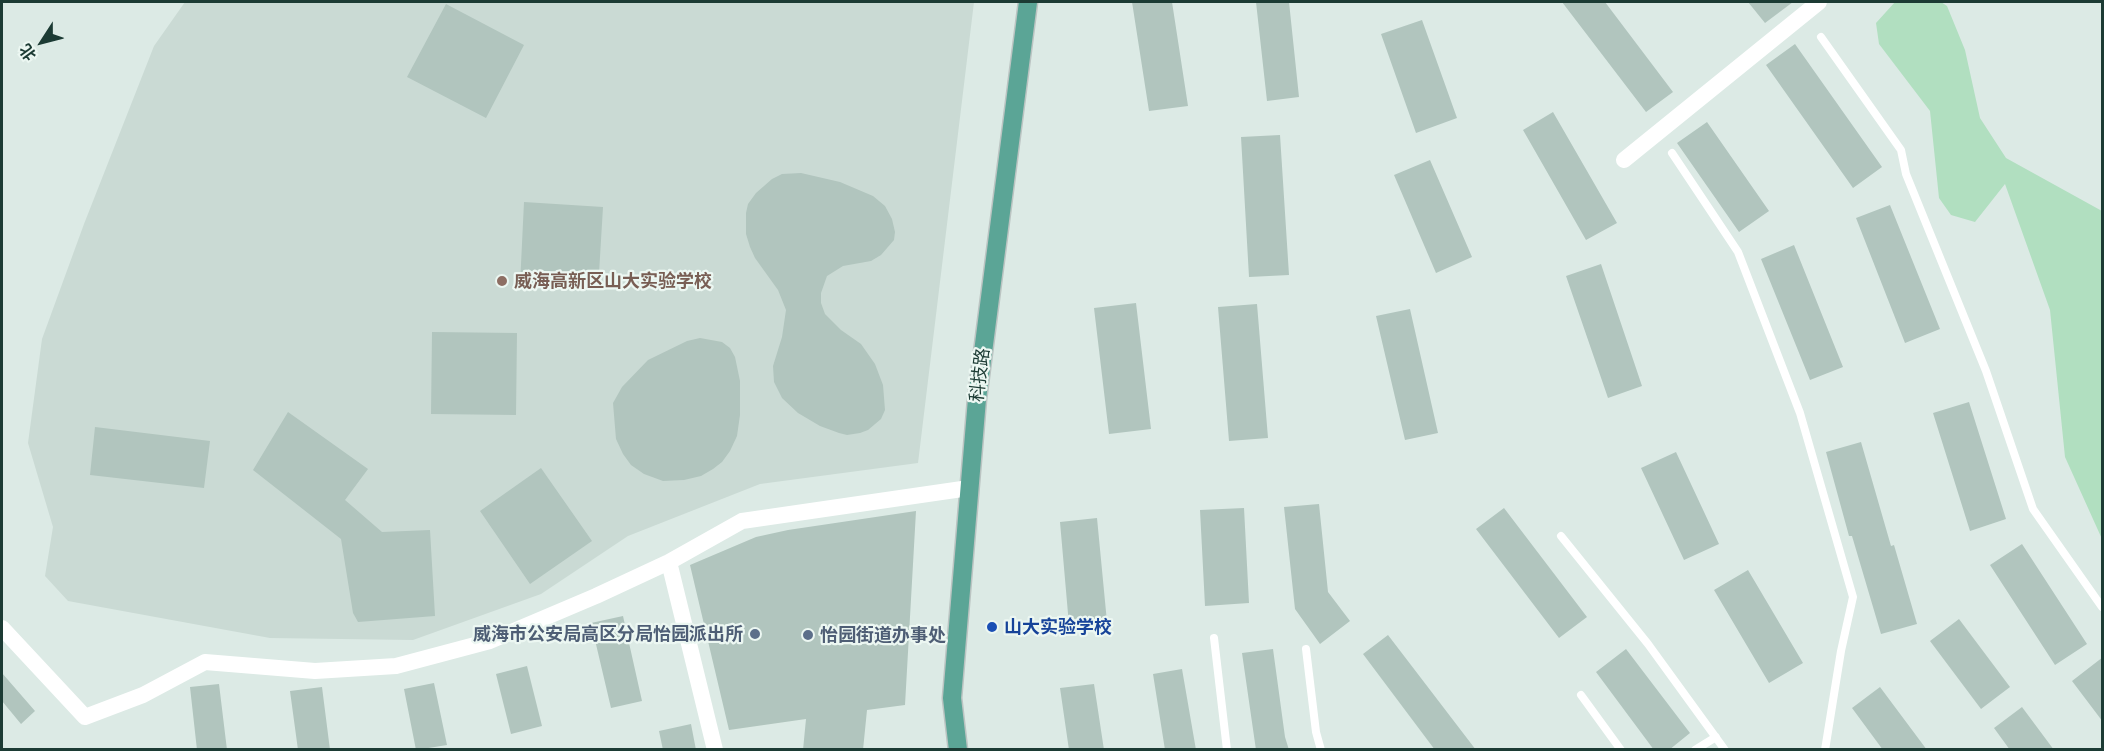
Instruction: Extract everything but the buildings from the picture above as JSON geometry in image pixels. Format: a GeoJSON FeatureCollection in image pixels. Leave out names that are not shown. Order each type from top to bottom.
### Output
{"type":"FeatureCollection","features":[{"type":"Feature","properties":{"kind":"main road","name":"科技路"},"geometry":{"type":"LineString","coordinates":[[958,750],[952,698],[977,399],[1028,2]]}},
{"type":"Feature","properties":{"kind":"street"},"geometry":{"type":"LineString","coordinates":[[1624,160],[1819,2]]}},
{"type":"Feature","properties":{"kind":"street"},"geometry":{"type":"LineString","coordinates":[[2,628],[85,717],[143,695],[205,662],[315,671],[396,666],[490,641],[669,562],[742,521],[969,488]]}},
{"type":"Feature","properties":{"kind":"street"},"geometry":{"type":"LineString","coordinates":[[669,562],[715,750]]}},
{"type":"Feature","properties":{"kind":"lane"},"geometry":{"type":"LineString","coordinates":[[1821,37],[1901,150],[1906,174],[1986,372],[2033,509],[2103,607]]}},
{"type":"Feature","properties":{"kind":"lane"},"geometry":{"type":"LineString","coordinates":[[1672,153],[1738,252],[1800,413],[1853,597],[1841,651],[1825,750]]}},
{"type":"Feature","properties":{"kind":"lane"},"geometry":{"type":"LineString","coordinates":[[1561,536],[1648,644],[1725,750]]}},
{"type":"Feature","properties":{"kind":"lane"},"geometry":{"type":"LineString","coordinates":[[1214,638],[1227,750]]}},
{"type":"Feature","properties":{"kind":"lane"},"geometry":{"type":"LineString","coordinates":[[1306,649],[1316,732],[1321,750]]}},
{"type":"Feature","properties":{"kind":"lane"},"geometry":{"type":"LineString","coordinates":[[1581,695],[1621,750]]}},
{"type":"Feature","properties":{"kind":"lane"},"geometry":{"type":"LineString","coordinates":[[1695,750],[1716,737]]}},
{"type":"Feature","properties":{"kind":"shaded area","name":"威海高新区山大实验学校"},"geometry":{"type":"Polygon","coordinates":[[[185,2],[974,2],[918,463],[760,484],[628,536],[541,594],[413,640],[270,638],[68,601],[45,576],[53,527],[28,443],[42,339],[84,224],[154,46],[185,2]]]}},
{"type":"Feature","properties":{"kind":"green space"},"geometry":{"type":"Polygon","coordinates":[[[1895,2],[1941,2],[1947,6],[1965,50],[1980,118],[2006,158],[2102,211],[2102,539],[2065,457],[2050,310],[2005,184],[1975,222],[1951,215],[1939,198],[1930,111],[1879,44],[1876,23],[1895,2]]]}},
{"type":"Feature","properties":{"kind":"place","name":"威海高新区山大实验学校"},"geometry":{"type":"Point","coordinates":[502,281]}},
{"type":"Feature","properties":{"kind":"place","name":"山大实验学校"},"geometry":{"type":"Point","coordinates":[992,627]}},
{"type":"Feature","properties":{"kind":"place","name":"威海市公安局高区分局怡园派出所"},"geometry":{"type":"Point","coordinates":[755,634]}},
{"type":"Feature","properties":{"kind":"place","name":"怡园街道办事处"},"geometry":{"type":"Point","coordinates":[808,635]}}]}
